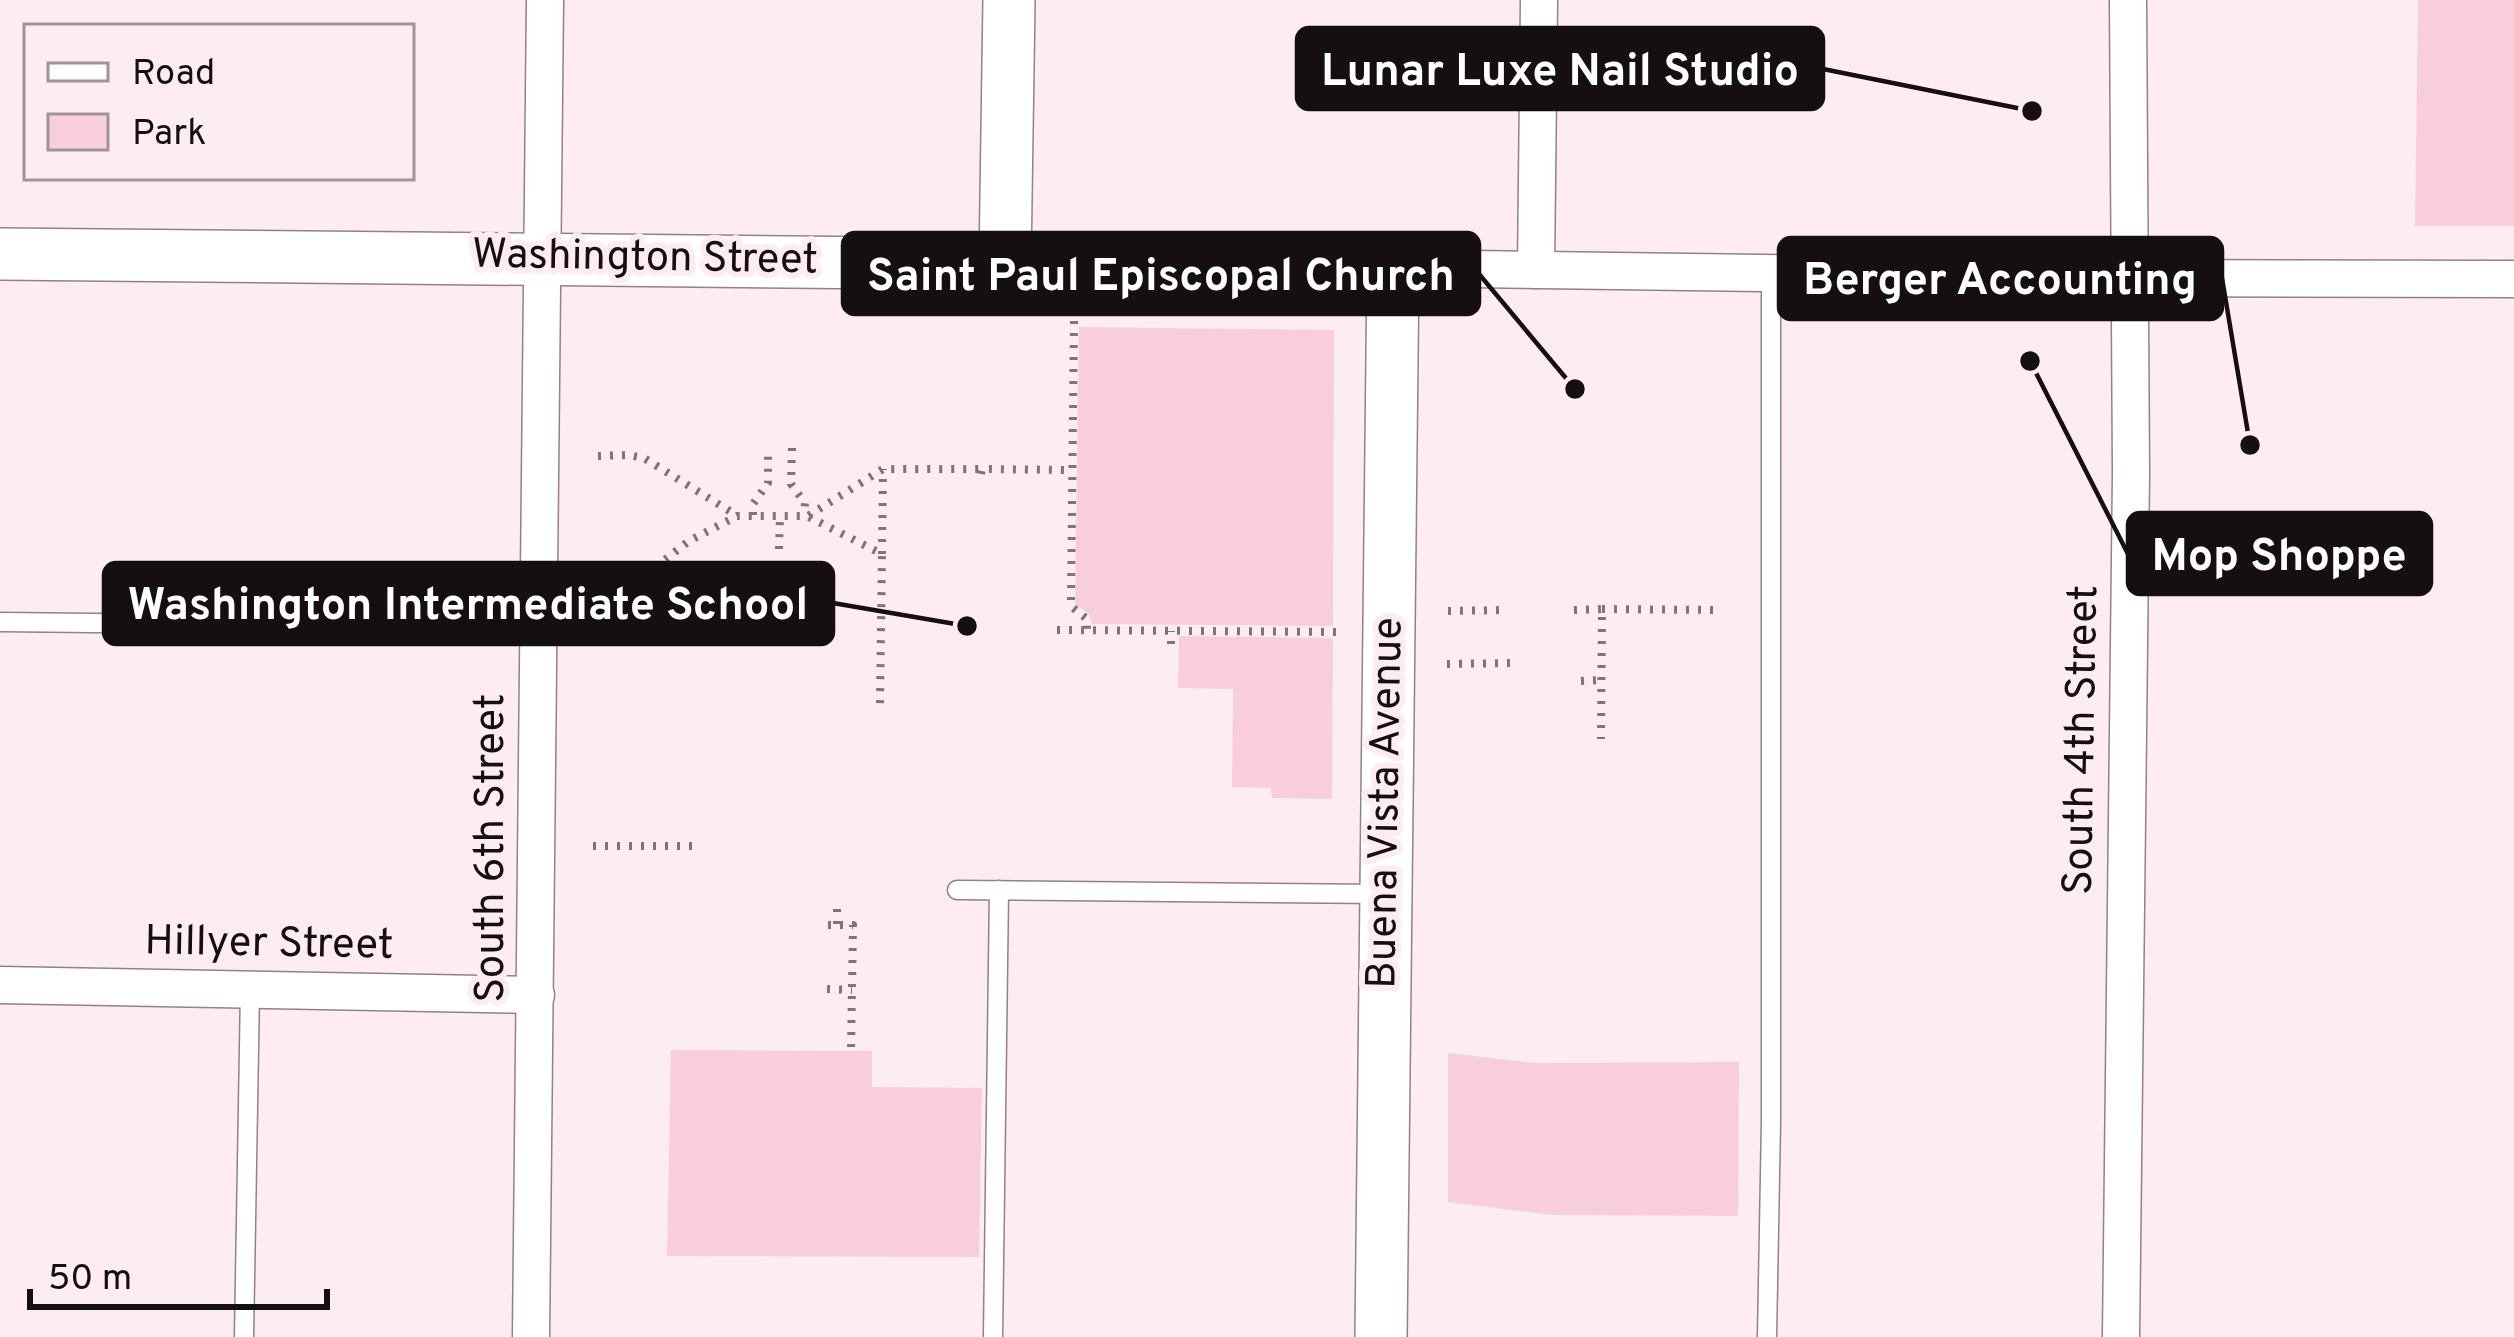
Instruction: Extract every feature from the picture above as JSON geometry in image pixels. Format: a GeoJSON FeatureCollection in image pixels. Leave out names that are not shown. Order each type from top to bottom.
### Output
{"type":"FeatureCollection","features":[{"type":"Feature","properties":{"kind":"street","name":"South 6th Street"},"geometry":{"type":"LineString","coordinates":[[531,1337],[545,0]]}},
{"type":"Feature","properties":{"kind":"street"},"geometry":{"type":"LineString","coordinates":[[1005,263],[1009,0]]}},
{"type":"Feature","properties":{"kind":"street"},"geometry":{"type":"LineString","coordinates":[[1537,270],[1539,0]]}},
{"type":"Feature","properties":{"kind":"street","name":"South 4th Street"},"geometry":{"type":"LineString","coordinates":[[2121,1337],[2131,521],[2128,0]]}},
{"type":"Feature","properties":{"kind":"street","name":"Washington Street"},"geometry":{"type":"LineString","coordinates":[[0,254],[2130,278],[2514,278]]}},
{"type":"Feature","properties":{"kind":"street","name":"Buena Vista Avenue"},"geometry":{"type":"LineString","coordinates":[[1381,1337],[1393,268]]}},
{"type":"Feature","properties":{"kind":"street","name":"Hillyer Street"},"geometry":{"type":"LineString","coordinates":[[0,985],[536,995]]}},
{"type":"Feature","properties":{"kind":"lane"},"geometry":{"type":"LineString","coordinates":[[1767,1337],[1771,273]]}},
{"type":"Feature","properties":{"kind":"lane"},"geometry":{"type":"LineString","coordinates":[[0,622],[538,628]]}},
{"type":"Feature","properties":{"kind":"lane"},"geometry":{"type":"LineString","coordinates":[[957,890],[1386,894]]}},
{"type":"Feature","properties":{"kind":"lane"},"geometry":{"type":"LineString","coordinates":[[993,1337],[999,890]]}},
{"type":"Feature","properties":{"kind":"lane"},"geometry":{"type":"LineString","coordinates":[[244,1337],[250,990]]}},
{"type":"Feature","properties":{"kind":"path"},"geometry":{"type":"LineString","coordinates":[[1074,321],[1070,600],[1087,620],[1087,630]]}},
{"type":"Feature","properties":{"kind":"path"},"geometry":{"type":"LineString","coordinates":[[754,515],[753,504],[768,483],[768,448]]}},
{"type":"Feature","properties":{"kind":"path"},"geometry":{"type":"LineString","coordinates":[[792,448],[791,484],[805,503],[806,516]]}},
{"type":"Feature","properties":{"kind":"path"},"geometry":{"type":"LineString","coordinates":[[598,456],[644,458],[737,515]]}},
{"type":"Feature","properties":{"kind":"path"},"geometry":{"type":"LineString","coordinates":[[806,516],[883,469],[1072,470]]}},
{"type":"Feature","properties":{"kind":"path"},"geometry":{"type":"LineString","coordinates":[[880,704],[883,469]]}},
{"type":"Feature","properties":{"kind":"path"},"geometry":{"type":"LineString","coordinates":[[597,575],[642,573],[737,515],[806,516],[881,554]]}},
{"type":"Feature","properties":{"kind":"path"},"geometry":{"type":"LineString","coordinates":[[779,516],[779,549]]}},
{"type":"Feature","properties":{"kind":"path"},"geometry":{"type":"LineString","coordinates":[[1601,740],[1602,609]]}},
{"type":"Feature","properties":{"kind":"path"},"geometry":{"type":"LineString","coordinates":[[1448,611],[1505,610]]}},
{"type":"Feature","properties":{"kind":"path"},"geometry":{"type":"LineString","coordinates":[[1574,610],[1718,610]]}},
{"type":"Feature","properties":{"kind":"path"},"geometry":{"type":"LineString","coordinates":[[1057,630],[1340,632]]}},
{"type":"Feature","properties":{"kind":"path"},"geometry":{"type":"LineString","coordinates":[[1171,631],[1171,644]]}},
{"type":"Feature","properties":{"kind":"path"},"geometry":{"type":"LineString","coordinates":[[1448,664],[1510,663]]}},
{"type":"Feature","properties":{"kind":"path"},"geometry":{"type":"LineString","coordinates":[[1581,681],[1602,680]]}},
{"type":"Feature","properties":{"kind":"path"},"geometry":{"type":"LineString","coordinates":[[593,846],[694,846]]}},
{"type":"Feature","properties":{"kind":"path"},"geometry":{"type":"LineString","coordinates":[[837,901],[832,925],[853,925],[851,1051]]}},
{"type":"Feature","properties":{"kind":"path"},"geometry":{"type":"LineString","coordinates":[[827,989],[852,990]]}},
{"type":"Feature","properties":{"kind":"green space"},"geometry":{"type":"Polygon","coordinates":[[[2418,0],[2514,0],[2514,226],[2415,226],[2418,0]]]}},
{"type":"Feature","properties":{"kind":"green space"},"geometry":{"type":"Polygon","coordinates":[[[1079,327],[1334,330],[1333,626],[1092,624],[1088,613],[1075,604],[1079,327]]]}},
{"type":"Feature","properties":{"kind":"green space"},"geometry":{"type":"Polygon","coordinates":[[[1179,636],[1333,638],[1332,799],[1272,798],[1271,788],[1232,787],[1233,689],[1178,688],[1179,636]]]}},
{"type":"Feature","properties":{"kind":"green space"},"geometry":{"type":"Polygon","coordinates":[[[671,1050],[872,1051],[872,1087],[982,1088],[979,1257],[667,1256],[671,1050]]]}},
{"type":"Feature","properties":{"kind":"green space"},"geometry":{"type":"Polygon","coordinates":[[[1448,1053],[1534,1063],[1739,1062],[1738,1216],[1551,1215],[1448,1202],[1448,1053]]]}},
{"type":"Feature","properties":{"kind":"place","name":"Lunar Luxe Nail Studio"},"geometry":{"type":"Point","coordinates":[2032,111]}},
{"type":"Feature","properties":{"kind":"place","name":"Mop Shoppe"},"geometry":{"type":"Point","coordinates":[2030,361]}},
{"type":"Feature","properties":{"kind":"place","name":"Saint Paul Episcopal Church"},"geometry":{"type":"Point","coordinates":[1575,389]}},
{"type":"Feature","properties":{"kind":"place","name":"Berger Accounting"},"geometry":{"type":"Point","coordinates":[2250,445]}},
{"type":"Feature","properties":{"kind":"place","name":"Washington Intermediate School"},"geometry":{"type":"Point","coordinates":[967,626]}}]}
